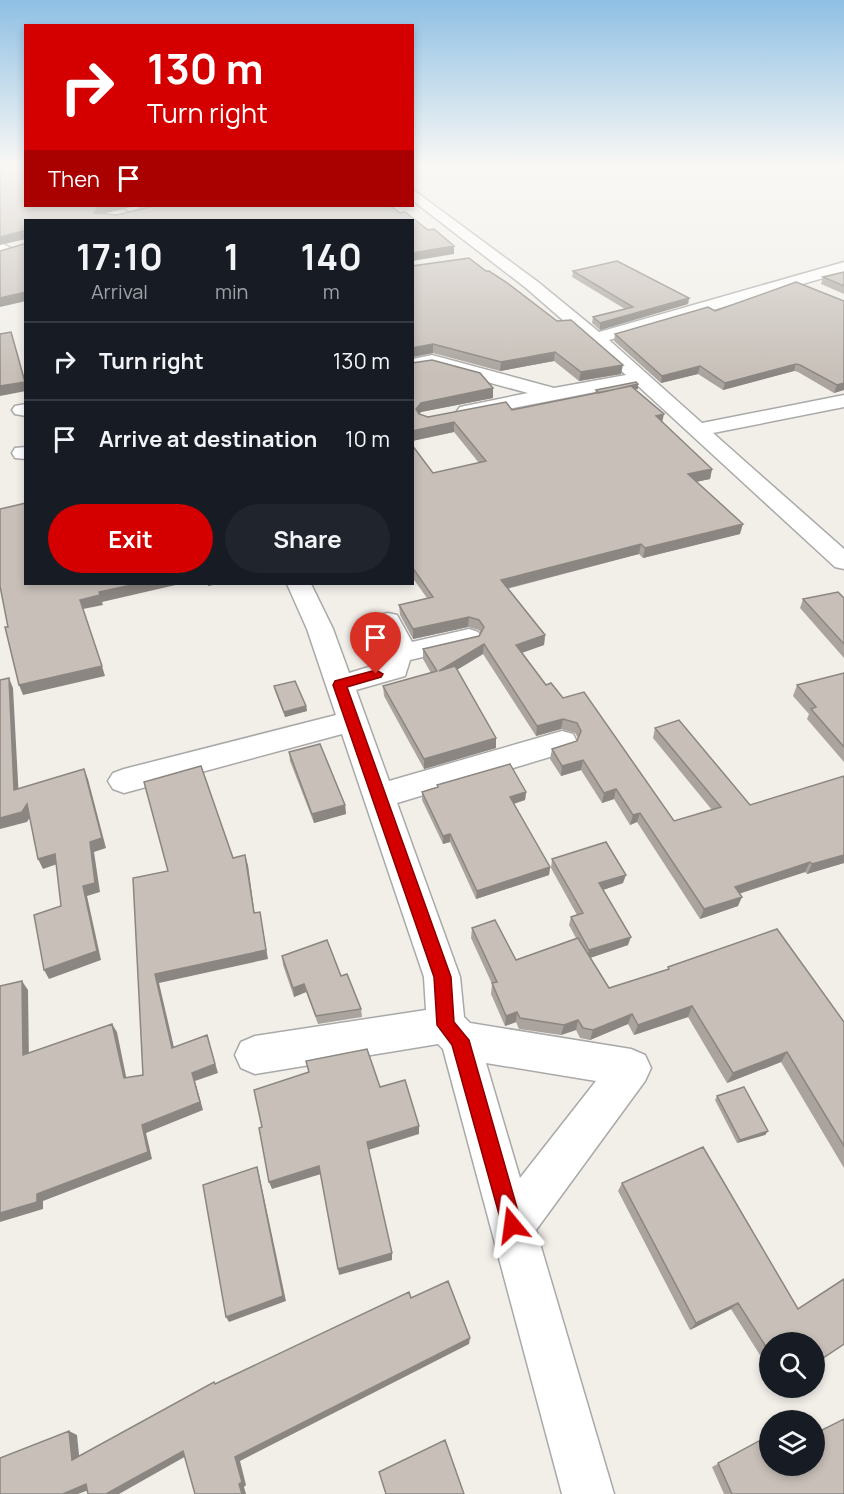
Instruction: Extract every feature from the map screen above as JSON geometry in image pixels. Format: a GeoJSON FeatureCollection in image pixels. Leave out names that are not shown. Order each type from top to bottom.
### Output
{"type":"FeatureCollection","features":[{"type":"Feature","properties":{"kind":"street"},"geometry":{"type":"LineString","coordinates":[[467,236],[596,338],[697,430],[834,542],[844,562]]}},
{"type":"Feature","properties":{"kind":"street"},"geometry":{"type":"LineString","coordinates":[[2,250],[24,245]]}},
{"type":"Feature","properties":{"kind":"street"},"geometry":{"type":"LineString","coordinates":[[470,258],[492,255]]}},
{"type":"Feature","properties":{"kind":"street"},"geometry":{"type":"LineString","coordinates":[[596,338],[844,267]]}},
{"type":"Feature","properties":{"kind":"street"},"geometry":{"type":"LineString","coordinates":[[795,281],[814,289]]}},
{"type":"Feature","properties":{"kind":"street"},"geometry":{"type":"LineString","coordinates":[[414,365],[432,361],[555,395]]}},
{"type":"Feature","properties":{"kind":"street"},"geometry":{"type":"LineString","coordinates":[[450,414],[638,378]]}},
{"type":"Feature","properties":{"kind":"street"},"geometry":{"type":"LineString","coordinates":[[697,430],[844,401]]}},
{"type":"Feature","properties":{"kind":"street"},"geometry":{"type":"LineString","coordinates":[[299,585],[320,629],[442,977],[453,1033],[512,1225],[588,1494]]}},
{"type":"Feature","properties":{"kind":"street"},"geometry":{"type":"LineString","coordinates":[[388,621],[404,652]]}},
{"type":"Feature","properties":{"kind":"street"},"geometry":{"type":"LineString","coordinates":[[340,685],[395,669],[398,654],[469,638]]}},
{"type":"Feature","properties":{"kind":"street"},"geometry":{"type":"LineString","coordinates":[[124,781],[352,722]]}},
{"type":"Feature","properties":{"kind":"street"},"geometry":{"type":"LineString","coordinates":[[379,796],[562,742]]}},
{"type":"Feature","properties":{"kind":"street"},"geometry":{"type":"LineString","coordinates":[[255,1055],[453,1033],[631,1068],[512,1225]]}},
{"type":"Feature","properties":{"kind":"building"},"geometry":{"type":"Polygon","coordinates":[[[414,236],[442,236],[454,246],[414,253],[414,236]]]}},
{"type":"Feature","properties":{"kind":"building"},"geometry":{"type":"Polygon","coordinates":[[[24,244],[24,292],[0,298],[0,251],[24,244]]]}},
{"type":"Feature","properties":{"kind":"building"},"geometry":{"type":"Polygon","coordinates":[[[469,258],[506,282],[557,321],[571,320],[623,365],[581,372],[555,352],[501,362],[433,344],[414,348],[414,266],[469,258]]]}},
{"type":"Feature","properties":{"kind":"building"},"geometry":{"type":"Polygon","coordinates":[[[617,261],[689,298],[600,323],[593,317],[633,307],[573,271],[617,261]]]}},
{"type":"Feature","properties":{"kind":"building"},"geometry":{"type":"Polygon","coordinates":[[[844,272],[844,286],[823,277],[844,272]]]}},
{"type":"Feature","properties":{"kind":"building"},"geometry":{"type":"Polygon","coordinates":[[[796,282],[844,301],[844,383],[837,385],[796,364],[725,383],[700,366],[662,376],[615,334],[708,307],[715,311],[796,282]]]}},
{"type":"Feature","properties":{"kind":"building"},"geometry":{"type":"Polygon","coordinates":[[[11,332],[24,382],[0,386],[0,334],[11,332]]]}},
{"type":"Feature","properties":{"kind":"building"},"geometry":{"type":"Polygon","coordinates":[[[432,360],[480,373],[493,388],[421,403],[416,409],[419,414],[428,417],[506,402],[512,410],[631,386],[664,414],[656,416],[712,469],[688,474],[743,524],[645,548],[641,544],[501,580],[545,635],[516,645],[546,685],[551,683],[563,698],[584,692],[674,821],[721,807],[655,728],[679,720],[750,805],[844,776],[844,855],[812,864],[810,862],[735,887],[742,897],[704,909],[640,813],[633,815],[616,789],[604,793],[583,760],[562,766],[552,749],[577,741],[581,731],[577,723],[563,719],[537,726],[484,644],[439,671],[455,666],[496,738],[424,759],[383,686],[437,671],[423,649],[479,636],[484,627],[479,620],[469,617],[413,629],[399,605],[433,597],[414,570],[414,448],[433,473],[486,461],[454,422],[414,431],[414,363],[432,360]]]}},
{"type":"Feature","properties":{"kind":"building"},"geometry":{"type":"Polygon","coordinates":[[[636,382],[638,384],[599,393],[596,390],[636,382]]]}},
{"type":"Feature","properties":{"kind":"building"},"geometry":{"type":"Polygon","coordinates":[[[24,503],[24,585],[131,585],[99,592],[100,595],[80,600],[102,666],[19,685],[5,627],[8,627],[0,586],[0,509],[24,503]]]}},
{"type":"Feature","properties":{"kind":"building"},"geometry":{"type":"Polygon","coordinates":[[[838,592],[844,598],[844,644],[803,599],[838,592]]]}},
{"type":"Feature","properties":{"kind":"building"},"geometry":{"type":"Polygon","coordinates":[[[844,673],[844,747],[811,709],[816,707],[797,685],[844,673]]]}},
{"type":"Feature","properties":{"kind":"building"},"geometry":{"type":"Polygon","coordinates":[[[9,678],[14,790],[84,769],[102,838],[90,842],[95,883],[83,886],[97,951],[44,970],[34,915],[61,906],[55,854],[38,859],[27,804],[22,812],[0,818],[0,680],[9,678]]]}},
{"type":"Feature","properties":{"kind":"building"},"geometry":{"type":"Polygon","coordinates":[[[295,681],[306,706],[284,712],[274,686],[295,681]]]}},
{"type":"Feature","properties":{"kind":"building"},"geometry":{"type":"Polygon","coordinates":[[[320,744],[345,805],[312,814],[289,752],[320,744]]]}},
{"type":"Feature","properties":{"kind":"building"},"geometry":{"type":"Polygon","coordinates":[[[510,764],[526,792],[510,797],[550,867],[477,891],[450,834],[443,836],[422,792],[438,787],[437,785],[510,764]]]}},
{"type":"Feature","properties":{"kind":"building"},"geometry":{"type":"Polygon","coordinates":[[[201,766],[233,858],[245,855],[254,913],[260,912],[266,950],[155,974],[172,1048],[207,1035],[215,1064],[192,1073],[200,1102],[142,1125],[148,1152],[37,1194],[37,1202],[0,1213],[0,986],[22,981],[23,1055],[112,1024],[124,1078],[143,1075],[133,878],[168,871],[144,782],[201,766]]]}},
{"type":"Feature","properties":{"kind":"building"},"geometry":{"type":"Polygon","coordinates":[[[606,842],[626,875],[599,883],[631,937],[589,950],[571,917],[583,913],[552,859],[606,842]]]}},
{"type":"Feature","properties":{"kind":"building"},"geometry":{"type":"Polygon","coordinates":[[[495,920],[516,960],[578,938],[609,988],[669,969],[668,967],[777,929],[844,1022],[844,1146],[787,1052],[733,1073],[692,1006],[638,1025],[632,1014],[593,1030],[583,1028],[578,1020],[564,1025],[520,1018],[517,1012],[506,1016],[492,983],[497,982],[472,928],[495,920]]]}},
{"type":"Feature","properties":{"kind":"building"},"geometry":{"type":"Polygon","coordinates":[[[327,940],[341,976],[347,974],[361,1009],[316,1016],[304,984],[293,988],[282,956],[327,940]]]}},
{"type":"Feature","properties":{"kind":"building"},"geometry":{"type":"Polygon","coordinates":[[[367,1049],[380,1087],[405,1080],[419,1126],[367,1142],[392,1253],[338,1269],[319,1166],[269,1182],[259,1128],[262,1127],[254,1090],[309,1072],[306,1061],[367,1049]]]}},
{"type":"Feature","properties":{"kind":"building"},"geometry":{"type":"Polygon","coordinates":[[[744,1087],[768,1131],[740,1140],[717,1096],[744,1087]]]}},
{"type":"Feature","properties":{"kind":"building"},"geometry":{"type":"Polygon","coordinates":[[[703,1147],[798,1309],[844,1279],[844,1344],[825,1357],[825,1332],[759,1332],[759,1336],[738,1303],[696,1323],[622,1183],[703,1147]]]}},
{"type":"Feature","properties":{"kind":"building"},"geometry":{"type":"Polygon","coordinates":[[[257,1167],[283,1296],[226,1317],[203,1185],[257,1167]]]}},
{"type":"Feature","properties":{"kind":"building"},"geometry":{"type":"Polygon","coordinates":[[[448,1281],[470,1338],[235,1457],[242,1482],[239,1484],[242,1494],[195,1494],[183,1451],[106,1494],[88,1494],[86,1484],[63,1494],[0,1494],[0,1458],[69,1431],[72,1460],[214,1382],[215,1384],[409,1292],[411,1298],[448,1281]]]}},
{"type":"Feature","properties":{"kind":"building"},"geometry":{"type":"Polygon","coordinates":[[[844,1419],[844,1494],[732,1494],[718,1463],[759,1441],[759,1476],[825,1476],[825,1428],[844,1419]]]}},
{"type":"Feature","properties":{"kind":"building"},"geometry":{"type":"Polygon","coordinates":[[[445,1440],[464,1494],[386,1494],[379,1472],[445,1440]]]}},
{"type":"Feature","properties":{"kind":"route"},"geometry":{"type":"LineString","coordinates":[[376,674],[340,685],[442,977],[446,1025],[460,1040],[512,1225]]}}]}
